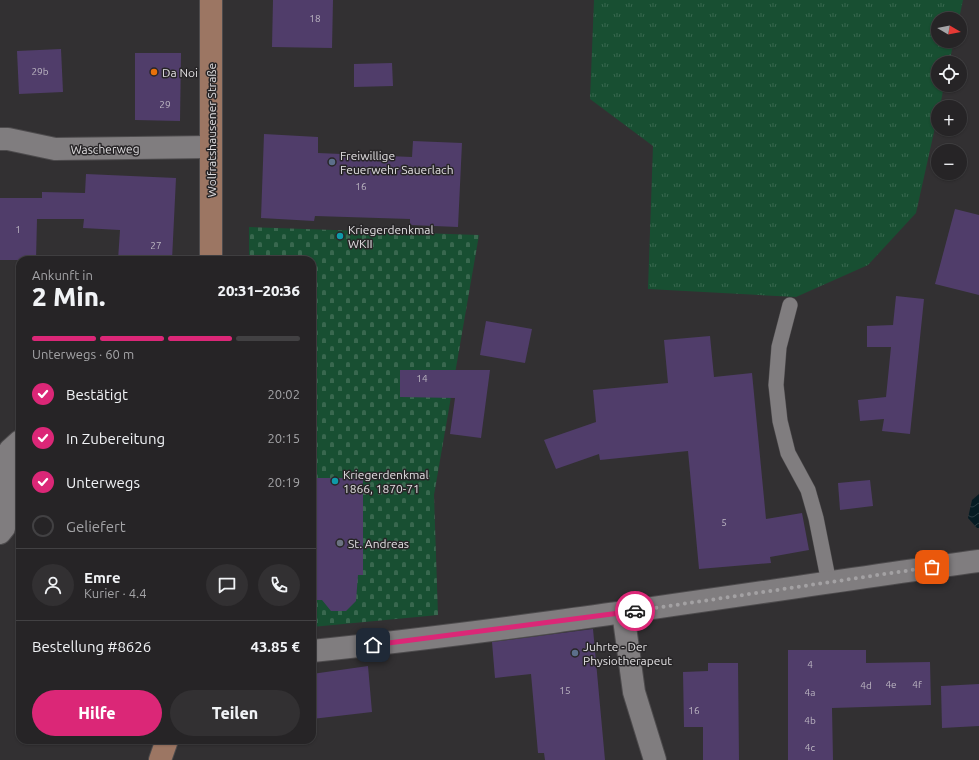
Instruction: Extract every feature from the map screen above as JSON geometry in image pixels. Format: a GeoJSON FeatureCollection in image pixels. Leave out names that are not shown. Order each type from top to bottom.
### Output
{"type":"FeatureCollection","features":[{"type":"Feature","properties":{"kind":"main road","name":"Wolfratshausener Straße"},"geometry":{"type":"LineString","coordinates":[[211,0],[211,256]]}},
{"type":"Feature","properties":{"kind":"main road"},"geometry":{"type":"LineString","coordinates":[[160,760],[166,744]]}},
{"type":"Feature","properties":{"kind":"street","name":"Wascherweg"},"geometry":{"type":"LineString","coordinates":[[0,139],[8,139],[54,149],[210,147]]}},
{"type":"Feature","properties":{"kind":"street"},"geometry":{"type":"LineString","coordinates":[[0,533],[4,528],[8,506],[10,450],[16,445]]}},
{"type":"Feature","properties":{"kind":"street"},"geometry":{"type":"LineString","coordinates":[[316,651],[373,645],[623,612],[979,561]]}},
{"type":"Feature","properties":{"kind":"street"},"geometry":{"type":"LineString","coordinates":[[623,612],[634,692],[654,760]]}},
{"type":"Feature","properties":{"kind":"lane"},"geometry":{"type":"LineString","coordinates":[[790,305],[779,347],[776,385],[780,421],[788,453],[808,490],[814,511],[829,583]]}},
{"type":"Feature","properties":{"kind":"green space"},"geometry":{"type":"Polygon","coordinates":[[[594,0],[963,0],[960,12],[931,12],[931,48],[952,48],[951,56],[931,56],[931,92],[943,92],[941,100],[931,100],[931,136],[933,136],[916,213],[868,265],[796,297],[648,289],[653,146],[590,99],[594,0]]]}},
{"type":"Feature","properties":{"kind":"green space"},"geometry":{"type":"Polygon","coordinates":[[[249,227],[479,235],[434,495],[438,615],[316,627],[316,256],[249,256],[249,227]]]}},
{"type":"Feature","properties":{"kind":"water"},"geometry":{"type":"Polygon","coordinates":[[[979,494],[979,528],[977,528],[968,518],[972,500],[979,494]]]}},
{"type":"Feature","properties":{"kind":"building"},"geometry":{"type":"Polygon","coordinates":[[[273,0],[333,0],[332,48],[272,47],[273,0]]]}},
{"type":"Feature","properties":{"kind":"building"},"geometry":{"type":"Polygon","coordinates":[[[61,49],[63,92],[19,94],[17,51],[61,49]]]}},
{"type":"Feature","properties":{"kind":"building"},"geometry":{"type":"Polygon","coordinates":[[[135,53],[181,53],[180,121],[135,120],[135,53]]]}},
{"type":"Feature","properties":{"kind":"building"},"geometry":{"type":"Polygon","coordinates":[[[392,63],[393,86],[354,87],[354,64],[392,63]]]}},
{"type":"Feature","properties":{"kind":"building"},"geometry":{"type":"Polygon","coordinates":[[[264,134],[318,137],[318,153],[412,157],[413,141],[462,143],[458,227],[410,225],[410,219],[315,216],[314,221],[261,218],[264,134]]]}},
{"type":"Feature","properties":{"kind":"building"},"geometry":{"type":"Polygon","coordinates":[[[86,174],[176,178],[172,256],[118,256],[120,230],[83,228],[84,219],[37,219],[36,256],[16,256],[16,260],[0,260],[0,198],[42,198],[42,192],[85,193],[86,174]]]}},
{"type":"Feature","properties":{"kind":"building"},"geometry":{"type":"Polygon","coordinates":[[[955,209],[979,215],[979,295],[935,284],[955,209]]]}},
{"type":"Feature","properties":{"kind":"building"},"geometry":{"type":"Polygon","coordinates":[[[896,296],[924,299],[910,434],[882,431],[884,419],[860,421],[858,400],[886,397],[891,347],[867,347],[867,326],[893,325],[896,296]]]}},
{"type":"Feature","properties":{"kind":"building"},"geometry":{"type":"Polygon","coordinates":[[[486,321],[532,329],[525,363],[480,355],[486,321]]]}},
{"type":"Feature","properties":{"kind":"building"},"geometry":{"type":"Polygon","coordinates":[[[710,336],[714,377],[752,373],[766,519],[802,513],[809,550],[770,557],[771,563],[699,569],[688,451],[600,460],[599,454],[556,469],[544,440],[596,422],[593,390],[668,383],[664,340],[710,336]]]}},
{"type":"Feature","properties":{"kind":"building"},"geometry":{"type":"Polygon","coordinates":[[[400,370],[490,370],[481,438],[450,434],[455,398],[400,397],[400,370]]]}},
{"type":"Feature","properties":{"kind":"building","name":"St. Andreas"},"geometry":{"type":"Polygon","coordinates":[[[316,478],[363,478],[363,575],[358,575],[356,601],[346,611],[331,611],[322,600],[316,600],[316,478]]]}},
{"type":"Feature","properties":{"kind":"building"},"geometry":{"type":"Polygon","coordinates":[[[870,480],[873,506],[840,510],[838,483],[870,480]]]}},
{"type":"Feature","properties":{"kind":"building"},"geometry":{"type":"Polygon","coordinates":[[[593,629],[605,760],[545,760],[544,753],[538,753],[531,674],[495,678],[492,642],[593,629]]]}},
{"type":"Feature","properties":{"kind":"building"},"geometry":{"type":"Polygon","coordinates":[[[788,650],[866,650],[866,663],[930,662],[931,705],[832,708],[833,760],[788,760],[788,650]]]}},
{"type":"Feature","properties":{"kind":"building"},"geometry":{"type":"Polygon","coordinates":[[[708,663],[738,663],[739,760],[703,760],[703,727],[684,727],[683,672],[708,671],[708,663]]]}},
{"type":"Feature","properties":{"kind":"building"},"geometry":{"type":"Polygon","coordinates":[[[368,666],[372,712],[316,719],[316,673],[368,666]]]}},
{"type":"Feature","properties":{"kind":"building"},"geometry":{"type":"Polygon","coordinates":[[[979,684],[979,726],[942,728],[941,686],[979,684]]]}},
{"type":"Feature","properties":{"kind":"way so far"},"geometry":{"type":"LineString","coordinates":[[635,611],[932,567]]}},
{"type":"Feature","properties":{"kind":"place","name":"Da Noi"},"geometry":{"type":"Point","coordinates":[154,72]}},
{"type":"Feature","properties":{"kind":"place","name":"Freiwillige Feuerwehr Sauerlach"},"geometry":{"type":"Point","coordinates":[332,162]}},
{"type":"Feature","properties":{"kind":"place","name":"Kriegerdenkmal WKII"},"geometry":{"type":"Point","coordinates":[340,236]}},
{"type":"Feature","properties":{"kind":"place","name":"Kriegerdenkmal 1866, 1870-71"},"geometry":{"type":"Point","coordinates":[335,481]}},
{"type":"Feature","properties":{"kind":"place","name":"St. Andreas"},"geometry":{"type":"Point","coordinates":[340,543]}},
{"type":"Feature","properties":{"kind":"place","name":"Juhrte - Der Physiotherapeut"},"geometry":{"type":"Point","coordinates":[575,653]}},
{"type":"Feature","properties":{"kind":"route"},"geometry":{"type":"LineString","coordinates":[[373,645],[635,611]]}}]}
